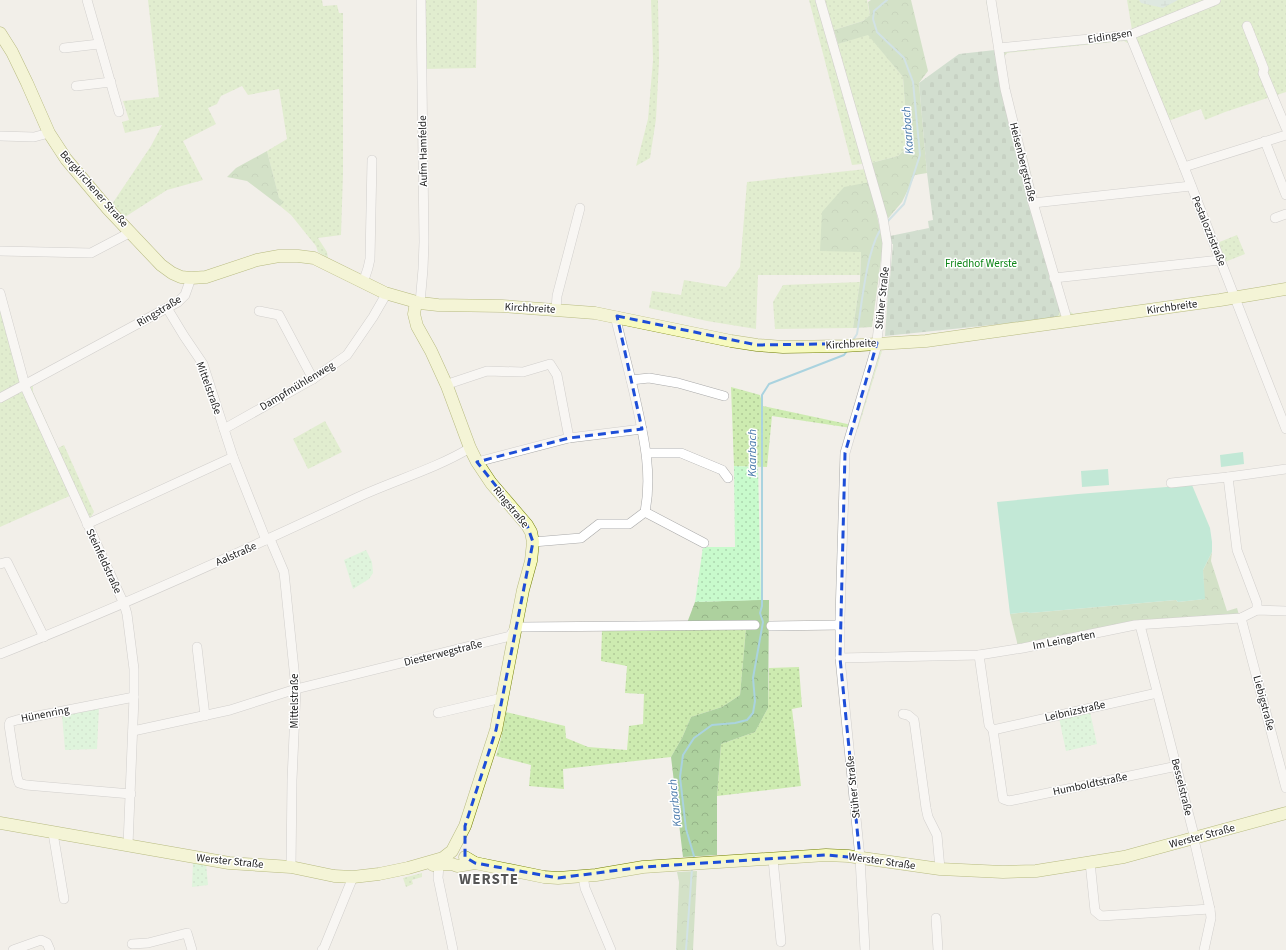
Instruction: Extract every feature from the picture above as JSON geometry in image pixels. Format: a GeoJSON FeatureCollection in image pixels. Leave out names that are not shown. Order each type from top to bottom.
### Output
{"type":"FeatureCollection","features":[{"type":"Feature","properties":{"kind":"street"},"geometry":{"type":"LineString","coordinates":[[87,0],[120,112]]}},
{"type":"Feature","properties":{"kind":"street","name":"Aufm Hamfelde"},"geometry":{"type":"LineString","coordinates":[[418,302],[423,269],[424,242],[421,0]]}},
{"type":"Feature","properties":{"kind":"street","name":"Stüher Straße"},"geometry":{"type":"LineString","coordinates":[[820,0],[882,218],[887,243],[885,276],[877,343],[845,453],[840,658],[860,858],[865,950]]}},
{"type":"Feature","properties":{"kind":"street","name":"Heisenbergstraße"},"geometry":{"type":"LineString","coordinates":[[991,0],[1005,89],[1033,203],[1066,321]]}},
{"type":"Feature","properties":{"kind":"street","name":"Eidingsen"},"geometry":{"type":"LineString","coordinates":[[999,48],[1130,35],[1216,0]]}},
{"type":"Feature","properties":{"kind":"street"},"geometry":{"type":"LineString","coordinates":[[1247,26],[1264,69],[1263,73],[1286,128]]}},
{"type":"Feature","properties":{"kind":"street","name":"Bergkirchener Straße"},"geometry":{"type":"LineString","coordinates":[[0,33],[12,52],[49,134],[75,171],[161,265],[172,273],[181,277],[192,278]]}},
{"type":"Feature","properties":{"kind":"street","name":"Pestalozzistraße"},"geometry":{"type":"LineString","coordinates":[[1130,35],[1184,167],[1286,429]]}},
{"type":"Feature","properties":{"kind":"street"},"geometry":{"type":"LineString","coordinates":[[64,48],[99,44]]}},
{"type":"Feature","properties":{"kind":"street"},"geometry":{"type":"LineString","coordinates":[[76,86],[111,82]]}},
{"type":"Feature","properties":{"kind":"street"},"geometry":{"type":"LineString","coordinates":[[0,136],[34,137],[49,134]]}},
{"type":"Feature","properties":{"kind":"street"},"geometry":{"type":"LineString","coordinates":[[1184,167],[1286,134]]}},
{"type":"Feature","properties":{"kind":"street"},"geometry":{"type":"LineString","coordinates":[[1265,142],[1286,195]]}},
{"type":"Feature","properties":{"kind":"street"},"geometry":{"type":"LineString","coordinates":[[363,283],[370,259],[372,160]]}},
{"type":"Feature","properties":{"kind":"street"},"geometry":{"type":"LineString","coordinates":[[1033,203],[1191,186]]}},
{"type":"Feature","properties":{"kind":"street"},"geometry":{"type":"LineString","coordinates":[[556,310],[557,296],[580,208]]}},
{"type":"Feature","properties":{"kind":"street"},"geometry":{"type":"LineString","coordinates":[[1275,218],[1286,214]]}},
{"type":"Feature","properties":{"kind":"street"},"geometry":{"type":"LineString","coordinates":[[0,251],[91,253],[130,232]]}},
{"type":"Feature","properties":{"kind":"street"},"geometry":{"type":"LineString","coordinates":[[192,278],[206,277],[257,260],[279,256],[298,256],[314,258],[386,293],[418,302]]}},
{"type":"Feature","properties":{"kind":"street"},"geometry":{"type":"LineString","coordinates":[[1054,278],[1220,260]]}},
{"type":"Feature","properties":{"kind":"street","name":"Ringstraße"},"geometry":{"type":"LineString","coordinates":[[0,398],[178,302],[185,296],[192,278]]}},
{"type":"Feature","properties":{"kind":"street","name":"Kirchbreite"},"geometry":{"type":"LineString","coordinates":[[418,302],[438,305],[502,306],[580,311],[616,316],[703,336],[757,345],[783,347],[844,346],[926,340],[1234,298],[1286,289]]}},
{"type":"Feature","properties":{"kind":"street","name":"Steinfeldstraße"},"geometry":{"type":"LineString","coordinates":[[0,293],[25,384],[124,604],[127,614],[134,669],[131,794],[128,845]]}},
{"type":"Feature","properties":{"kind":"street","name":"Dampfmühlenweg"},"geometry":{"type":"LineString","coordinates":[[224,429],[313,379],[347,355],[373,317],[386,293]]}},
{"type":"Feature","properties":{"kind":"street","name":"Ringstraße"},"geometry":{"type":"LineString","coordinates":[[418,302],[414,314],[417,326],[431,351],[447,386],[470,448],[477,462],[491,483],[527,525],[531,532],[533,542],[531,561],[515,628],[496,730],[466,826],[460,858]]}},
{"type":"Feature","properties":{"kind":"street","name":"Mittelstraße"},"geometry":{"type":"LineString","coordinates":[[167,308],[202,364],[233,457],[268,539],[284,572],[296,689],[292,780],[292,867]]}},
{"type":"Feature","properties":{"kind":"street"},"geometry":{"type":"LineString","coordinates":[[258,311],[278,315],[313,379]]}},
{"type":"Feature","properties":{"kind":"street"},"geometry":{"type":"LineString","coordinates":[[533,542],[581,538],[599,524],[629,524],[645,512],[648,490],[647,453],[616,316]]}},
{"type":"Feature","properties":{"kind":"street"},"geometry":{"type":"LineString","coordinates":[[447,386],[451,383],[487,371],[523,372],[550,364],[557,375],[569,438]]}},
{"type":"Feature","properties":{"kind":"street"},"geometry":{"type":"LineString","coordinates":[[631,380],[649,378],[678,383],[724,396]]}},
{"type":"Feature","properties":{"kind":"street"},"geometry":{"type":"LineString","coordinates":[[477,462],[569,438],[642,429]]}},
{"type":"Feature","properties":{"kind":"street","name":"Aalstraße"},"geometry":{"type":"LineString","coordinates":[[0,654],[124,604],[268,539],[367,492],[442,463],[470,448]]}},
{"type":"Feature","properties":{"kind":"street"},"geometry":{"type":"LineString","coordinates":[[647,453],[681,453],[722,470],[728,478]]}},
{"type":"Feature","properties":{"kind":"street"},"geometry":{"type":"LineString","coordinates":[[87,524],[233,457]]}},
{"type":"Feature","properties":{"kind":"street"},"geometry":{"type":"LineString","coordinates":[[1171,483],[1286,469]]}},
{"type":"Feature","properties":{"kind":"street"},"geometry":{"type":"LineString","coordinates":[[1228,477],[1237,550],[1257,603],[1257,610]]}},
{"type":"Feature","properties":{"kind":"street"},"geometry":{"type":"LineString","coordinates":[[645,512],[704,543]]}},
{"type":"Feature","properties":{"kind":"street"},"geometry":{"type":"LineString","coordinates":[[0,564],[7,562],[44,637]]}},
{"type":"Feature","properties":{"kind":"street","name":"Im Leingarten"},"geometry":{"type":"LineString","coordinates":[[840,658],[979,656],[1140,625],[1241,618],[1257,610],[1286,611]]}},
{"type":"Feature","properties":{"kind":"street","name":"Liebigstraße"},"geometry":{"type":"LineString","coordinates":[[1241,618],[1286,788]]}},
{"type":"Feature","properties":{"kind":"street"},"geometry":{"type":"LineString","coordinates":[[515,628],[755,625]]}},
{"type":"Feature","properties":{"kind":"street"},"geometry":{"type":"LineString","coordinates":[[771,626],[840,625]]}},
{"type":"Feature","properties":{"kind":"street","name":"Besselstraße"},"geometry":{"type":"LineString","coordinates":[[1140,625],[1195,838],[1195,844],[1210,909],[1211,918],[1204,950]]}},
{"type":"Feature","properties":{"kind":"street","name":"Diesterwegstraße"},"geometry":{"type":"LineString","coordinates":[[133,731],[235,709],[296,689],[510,636],[515,628]]}},
{"type":"Feature","properties":{"kind":"street"},"geometry":{"type":"LineString","coordinates":[[197,647],[205,716]]}},
{"type":"Feature","properties":{"kind":"street"},"geometry":{"type":"LineString","coordinates":[[979,656],[989,725],[992,730]]}},
{"type":"Feature","properties":{"kind":"street","name":"Leibnizstraße"},"geometry":{"type":"LineString","coordinates":[[992,730],[1157,693]]}},
{"type":"Feature","properties":{"kind":"street","name":"Hünenring"},"geometry":{"type":"LineString","coordinates":[[131,794],[26,785],[19,783],[9,725],[10,722],[17,720],[134,697]]}},
{"type":"Feature","properties":{"kind":"street"},"geometry":{"type":"LineString","coordinates":[[438,713],[502,698]]}},
{"type":"Feature","properties":{"kind":"street"},"geometry":{"type":"LineString","coordinates":[[903,714],[908,715],[914,720],[926,808],[928,817],[937,835],[940,869]]}},
{"type":"Feature","properties":{"kind":"street","name":"Humboldtstraße"},"geometry":{"type":"LineString","coordinates":[[992,730],[1003,799],[1010,801],[1177,766]]}},
{"type":"Feature","properties":{"kind":"street","name":"Werster Straße"},"geometry":{"type":"LineString","coordinates":[[0,823],[229,863],[292,867],[334,876],[353,877],[379,874],[408,868],[443,858],[460,858],[550,878],[584,882],[634,868],[826,855],[940,869],[1003,872],[1052,869],[1124,857],[1286,814]]}},
{"type":"Feature","properties":{"kind":"street"},"geometry":{"type":"LineString","coordinates":[[53,833],[64,899]]}},
{"type":"Feature","properties":{"kind":"street","name":"Werster Straße"},"geometry":{"type":"LineString","coordinates":[[408,868],[439,865],[460,858]]}},
{"type":"Feature","properties":{"kind":"street"},"geometry":{"type":"LineString","coordinates":[[773,859],[781,942]]}},
{"type":"Feature","properties":{"kind":"street"},"geometry":{"type":"LineString","coordinates":[[1090,862],[1095,911],[1101,916],[1210,909]]}},
{"type":"Feature","properties":{"kind":"street"},"geometry":{"type":"LineString","coordinates":[[439,865],[438,878],[453,950]]}},
{"type":"Feature","properties":{"kind":"street"},"geometry":{"type":"LineString","coordinates":[[325,949],[353,877]]}},
{"type":"Feature","properties":{"kind":"street"},"geometry":{"type":"LineString","coordinates":[[584,882],[611,950]]}},
{"type":"Feature","properties":{"kind":"street"},"geometry":{"type":"LineString","coordinates":[[936,918],[938,950]]}},
{"type":"Feature","properties":{"kind":"street"},"geometry":{"type":"LineString","coordinates":[[132,944],[148,943],[187,933],[192,950]]}},
{"type":"Feature","properties":{"kind":"street"},"geometry":{"type":"LineString","coordinates":[[13,950],[41,940],[47,943],[50,950]]}},
{"type":"Feature","properties":{"kind":"highlighted area"},"geometry":{"type":"Polygon","coordinates":[[[617,316],[757,345],[877,343],[845,453],[840,658],[860,858],[826,855],[643,867],[558,878],[475,863],[465,857],[465,826],[496,730],[533,542],[527,525],[477,462],[569,438],[642,429],[617,316]]]}},
{"type":"Feature","properties":{"kind":"green space"},"geometry":{"type":"Polygon","coordinates":[[[148,0],[322,0],[323,6],[337,5],[339,13],[343,13],[343,174],[341,235],[318,238],[327,252],[328,258],[318,252],[316,246],[291,215],[280,206],[283,202],[279,199],[267,151],[287,139],[279,89],[248,95],[242,86],[221,96],[217,104],[208,108],[216,124],[183,141],[203,180],[167,190],[125,217],[112,204],[151,146],[162,125],[125,133],[122,122],[129,120],[123,101],[159,97],[148,0]]]}},
{"type":"Feature","properties":{"kind":"green space"},"geometry":{"type":"Polygon","coordinates":[[[424,0],[477,0],[476,68],[424,69],[424,0]]]}},
{"type":"Feature","properties":{"kind":"green space"},"geometry":{"type":"Polygon","coordinates":[[[651,0],[658,0],[659,61],[656,119],[650,158],[636,166],[648,119],[653,60],[651,0]]]}},
{"type":"Feature","properties":{"kind":"green space"},"geometry":{"type":"Polygon","coordinates":[[[809,0],[867,0],[870,15],[863,21],[834,30],[838,44],[868,34],[903,77],[908,146],[898,156],[871,163],[852,165],[809,0]]]}},
{"type":"Feature","properties":{"kind":"green space"},"geometry":{"type":"Polygon","coordinates":[[[871,0],[911,0],[928,71],[919,83],[927,173],[915,175],[902,202],[886,221],[871,163],[898,156],[908,146],[903,77],[868,35],[838,44],[834,30],[863,21],[870,15],[868,2],[871,0]]]}},
{"type":"Feature","properties":{"kind":"green space"},"geometry":{"type":"Polygon","coordinates":[[[986,0],[993,0],[1000,41],[1005,45],[1128,32],[1132,30],[1127,0],[1286,0],[1286,92],[1205,120],[1201,109],[1163,123],[1131,45],[1124,41],[1007,53],[1003,58],[1013,111],[1027,157],[1039,210],[1068,310],[1075,315],[1057,317],[995,50],[986,0]]]}},
{"type":"Feature","properties":{"kind":"green space"},"geometry":{"type":"Polygon","coordinates":[[[1139,0],[1178,0],[1163,8],[1141,3],[1139,0]]]}},
{"type":"Feature","properties":{"kind":"green space","name":"Friedhof Werste"},"geometry":{"type":"Polygon","coordinates":[[[995,50],[1061,310],[1057,317],[1040,320],[885,336],[888,293],[885,293],[887,280],[890,279],[893,244],[891,244],[890,236],[929,228],[928,221],[933,220],[919,83],[959,54],[995,50]]]}},
{"type":"Feature","properties":{"kind":"green space"},"geometry":{"type":"Polygon","coordinates":[[[267,151],[279,198],[284,202],[280,206],[247,181],[227,177],[236,168],[267,151]]]}},
{"type":"Feature","properties":{"kind":"green space"},"geometry":{"type":"Polygon","coordinates":[[[866,169],[870,182],[861,252],[860,275],[758,275],[756,329],[707,321],[649,308],[652,291],[681,295],[684,280],[726,287],[740,267],[747,182],[866,169]]]}},
{"type":"Feature","properties":{"kind":"green space"},"geometry":{"type":"Polygon","coordinates":[[[870,182],[883,244],[872,327],[853,328],[860,282],[861,252],[820,251],[822,212],[844,187],[870,182]]]}},
{"type":"Feature","properties":{"kind":"green space"},"geometry":{"type":"Polygon","coordinates":[[[1237,235],[1245,254],[1225,262],[1217,243],[1237,235]]]}},
{"type":"Feature","properties":{"kind":"green space"},"geometry":{"type":"Polygon","coordinates":[[[860,282],[853,328],[775,329],[773,302],[783,285],[860,282]]]}},
{"type":"Feature","properties":{"kind":"green space"},"geometry":{"type":"Polygon","coordinates":[[[0,297],[23,378],[33,385],[33,392],[58,448],[64,445],[94,512],[88,522],[74,494],[0,527],[0,297]]]}},
{"type":"Feature","properties":{"kind":"green space"},"geometry":{"type":"Polygon","coordinates":[[[874,350],[882,351],[858,429],[772,416],[767,467],[734,466],[731,387],[760,395],[763,406],[852,425],[874,350]]]}},
{"type":"Feature","properties":{"kind":"green space"},"geometry":{"type":"Polygon","coordinates":[[[325,421],[342,452],[308,469],[293,439],[325,421]]]}},
{"type":"Feature","properties":{"kind":"green space"},"geometry":{"type":"Polygon","coordinates":[[[1243,452],[1244,464],[1221,467],[1220,455],[1243,452]]]}},
{"type":"Feature","properties":{"kind":"green space"},"geometry":{"type":"Polygon","coordinates":[[[734,466],[758,467],[761,600],[695,602],[703,547],[735,547],[734,466]]]}},
{"type":"Feature","properties":{"kind":"green space"},"geometry":{"type":"Polygon","coordinates":[[[1108,469],[1109,485],[1082,487],[1081,471],[1108,469]]]}},
{"type":"Feature","properties":{"kind":"green space"},"geometry":{"type":"Polygon","coordinates":[[[1192,485],[1210,528],[1212,542],[1212,552],[1203,570],[1205,599],[1178,602],[1176,600],[1010,614],[997,502],[1192,485]]]}},
{"type":"Feature","properties":{"kind":"green space"},"geometry":{"type":"Polygon","coordinates":[[[366,550],[372,562],[373,573],[369,579],[353,589],[344,560],[366,550]]]}},
{"type":"Feature","properties":{"kind":"green space"},"geometry":{"type":"Polygon","coordinates":[[[1212,552],[1211,561],[1227,611],[1237,608],[1239,615],[1137,623],[1018,646],[1010,614],[1204,599],[1203,570],[1212,552]]]}},
{"type":"Feature","properties":{"kind":"green space"},"geometry":{"type":"Polygon","coordinates":[[[769,600],[768,708],[755,732],[721,744],[717,796],[717,855],[683,857],[671,757],[682,738],[691,717],[722,707],[740,695],[746,629],[687,623],[695,602],[769,600]]]}},
{"type":"Feature","properties":{"kind":"green space"},"geometry":{"type":"Polygon","coordinates":[[[746,629],[740,695],[722,707],[691,717],[682,738],[671,757],[563,769],[564,789],[529,786],[531,765],[496,756],[501,740],[506,712],[565,726],[566,738],[588,747],[627,750],[629,726],[643,724],[644,694],[625,693],[627,666],[601,661],[602,630],[746,629]]]}},
{"type":"Feature","properties":{"kind":"green space"},"geometry":{"type":"Polygon","coordinates":[[[799,667],[802,707],[792,709],[801,786],[717,796],[721,744],[755,732],[768,708],[769,668],[799,667]]]}},
{"type":"Feature","properties":{"kind":"green space"},"geometry":{"type":"Polygon","coordinates":[[[99,707],[97,749],[65,750],[62,715],[99,707]]]}},
{"type":"Feature","properties":{"kind":"green space"},"geometry":{"type":"Polygon","coordinates":[[[1090,712],[1097,744],[1066,751],[1059,718],[1090,712]]]}},
{"type":"Feature","properties":{"kind":"green space"},"geometry":{"type":"Polygon","coordinates":[[[193,862],[206,863],[208,885],[192,887],[193,862]]]}},
{"type":"Feature","properties":{"kind":"green space"},"geometry":{"type":"Polygon","coordinates":[[[697,871],[693,950],[676,950],[679,882],[677,872],[697,871]]]}},
{"type":"Feature","properties":{"kind":"green space"},"geometry":{"type":"Polygon","coordinates":[[[422,873],[422,877],[412,880],[413,884],[406,887],[403,878],[422,873]]]}},
{"type":"Feature","properties":{"kind":"waterway","name":"Kaarbach"},"geometry":{"type":"LineString","coordinates":[[886,223],[904,204],[920,155],[913,82],[904,58],[877,32],[873,19],[874,11],[887,0]]}},
{"type":"Feature","properties":{"kind":"waterway","name":"Kaarbach"},"geometry":{"type":"LineString","coordinates":[[853,340],[857,334],[872,248],[882,228]]}},
{"type":"Feature","properties":{"kind":"waterway","name":"Kaarbach"},"geometry":{"type":"LineString","coordinates":[[693,860],[694,856],[686,829],[680,777],[683,755],[694,738],[712,725],[735,723],[747,720],[753,713],[755,701],[753,678],[763,622],[760,613],[762,606],[762,395],[769,384],[844,355],[847,351]]}},
{"type":"Feature","properties":{"kind":"waterway","name":"Kaarbach"},"geometry":{"type":"LineString","coordinates":[[686,950],[692,869]]}},
{"type":"Feature","properties":{"kind":"district","name":"WERSTE"},"geometry":{"type":"Point","coordinates":[489,879]}}]}
